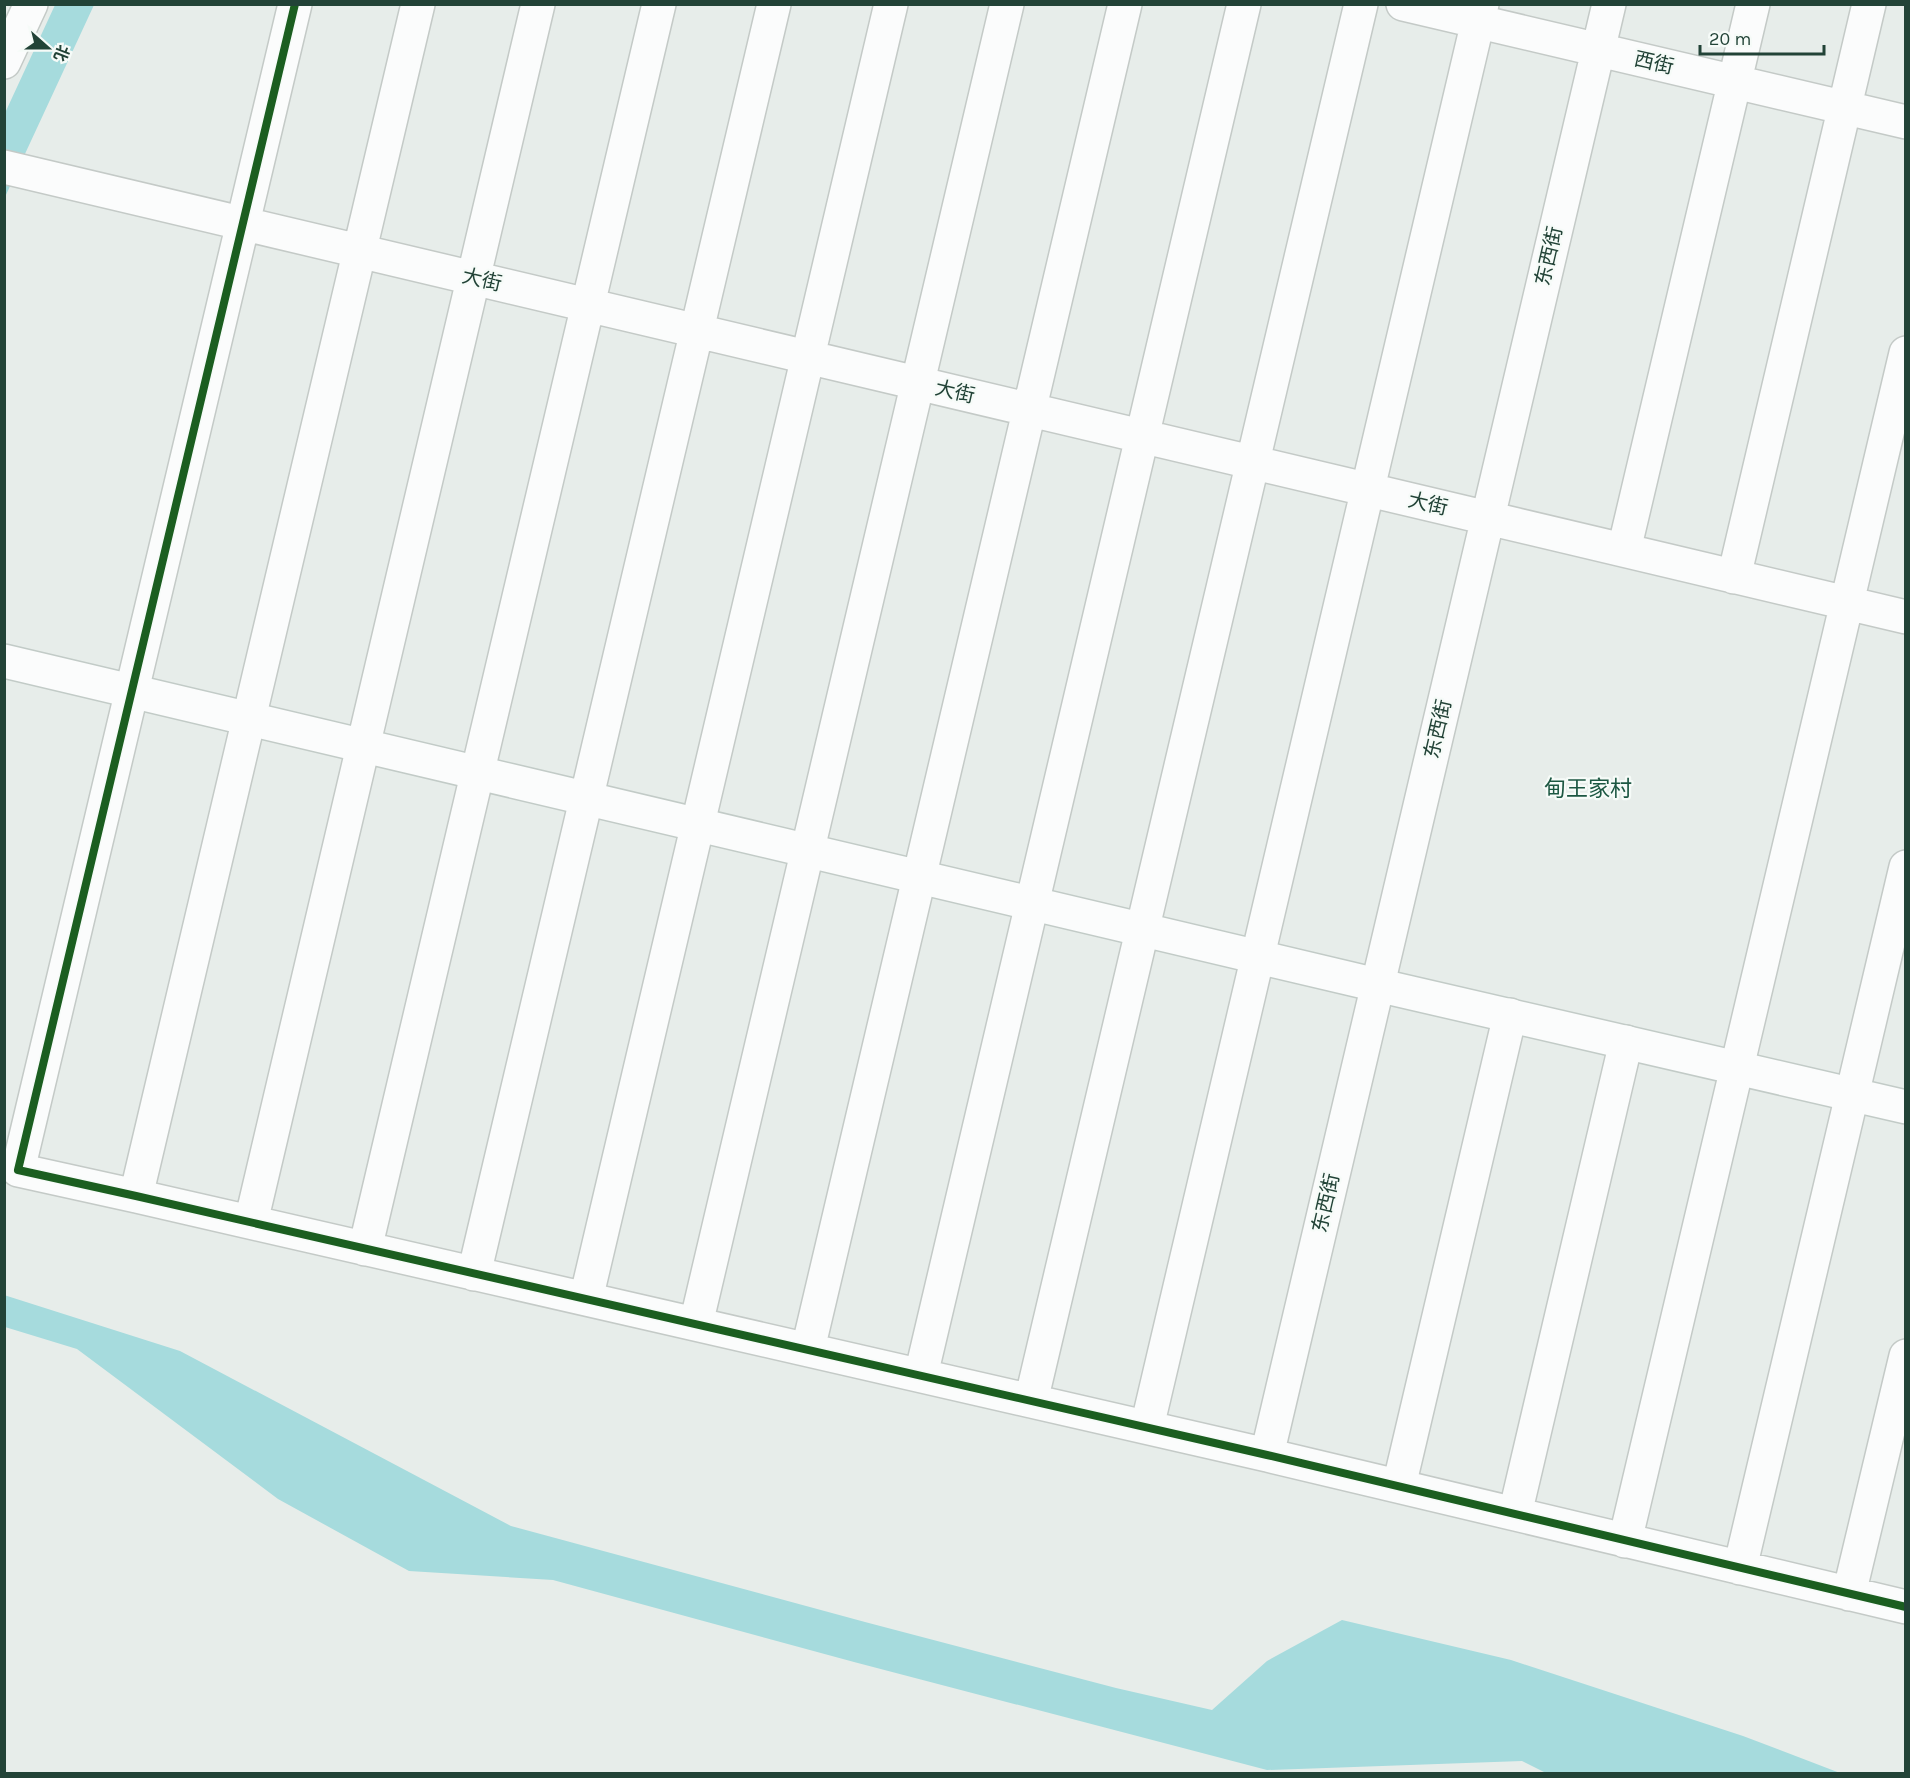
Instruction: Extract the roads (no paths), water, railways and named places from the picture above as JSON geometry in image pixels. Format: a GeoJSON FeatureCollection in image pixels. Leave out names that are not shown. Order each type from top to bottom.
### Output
{"type":"FeatureCollection","features":[{"type":"Feature","properties":{"kind":"street"},"geometry":{"type":"LineString","coordinates":[[4,62],[31,4]]}},
{"type":"Feature","properties":{"kind":"street"},"geometry":{"type":"LineString","coordinates":[[295,4],[18,1170],[1268,1455],[1905,1607]]}},
{"type":"Feature","properties":{"kind":"street"},"geometry":{"type":"LineString","coordinates":[[136,1196],[418,4]]}},
{"type":"Feature","properties":{"kind":"street"},"geometry":{"type":"LineString","coordinates":[[251,1222],[538,4]]}},
{"type":"Feature","properties":{"kind":"street"},"geometry":{"type":"LineString","coordinates":[[365,1249],[659,4]]}},
{"type":"Feature","properties":{"kind":"street"},"geometry":{"type":"LineString","coordinates":[[474,1274],[774,4]]}},
{"type":"Feature","properties":{"kind":"street"},"geometry":{"type":"LineString","coordinates":[[586,1299],[891,4]]}},
{"type":"Feature","properties":{"kind":"street"},"geometry":{"type":"LineString","coordinates":[[696,1324],[1007,4]]}},
{"type":"Feature","properties":{"kind":"street"},"geometry":{"type":"LineString","coordinates":[[808,1349],[1125,4]]}},
{"type":"Feature","properties":{"kind":"street"},"geometry":{"type":"LineString","coordinates":[[921,1375],[1245,4]]}},
{"type":"Feature","properties":{"kind":"street"},"geometry":{"type":"LineString","coordinates":[[1031,1401],[1361,4]]}},
{"type":"Feature","properties":{"kind":"street","name":"西街"},"geometry":{"type":"LineString","coordinates":[[1403,4],[1480,13],[1598,50],[1905,122]]}},
{"type":"Feature","properties":{"kind":"street","name":"东西街"},"geometry":{"type":"LineString","coordinates":[[1268,1455],[1609,4]]}},
{"type":"Feature","properties":{"kind":"street"},"geometry":{"type":"LineString","coordinates":[[1624,550],[1753,4]]}},
{"type":"Feature","properties":{"kind":"street"},"geometry":{"type":"LineString","coordinates":[[1734,577],[1869,4]]}},
{"type":"Feature","properties":{"kind":"street"},"geometry":{"type":"LineString","coordinates":[[1147,1427],[1480,13]]}},
{"type":"Feature","properties":{"kind":"street","name":"大街"},"geometry":{"type":"LineString","coordinates":[[4,166],[1905,617]]}},
{"type":"Feature","properties":{"kind":"street"},"geometry":{"type":"LineString","coordinates":[[1625,1540],[1905,353]]}},
{"type":"Feature","properties":{"kind":"street"},"geometry":{"type":"LineString","coordinates":[[4,661],[1377,985],[1905,1107]]}},
{"type":"Feature","properties":{"kind":"street"},"geometry":{"type":"LineString","coordinates":[[1740,1568],[1905,867]]}},
{"type":"Feature","properties":{"kind":"street"},"geometry":{"type":"LineString","coordinates":[[1399,1486],[1510,1015]]}},
{"type":"Feature","properties":{"kind":"street"},"geometry":{"type":"LineString","coordinates":[[1515,1514],[1626,1042]]}},
{"type":"Feature","properties":{"kind":"street"},"geometry":{"type":"LineString","coordinates":[[1849,1594],[1905,1356]]}},
{"type":"Feature","properties":{"kind":"water"},"geometry":{"type":"Polygon","coordinates":[[[55,5],[94,5],[5,197],[5,113],[55,5]]]}},
{"type":"Feature","properties":{"kind":"water"},"geometry":{"type":"Polygon","coordinates":[[[4,1295],[180,1351],[511,1526],[1116,1688],[1212,1710],[1267,1661],[1342,1620],[1511,1660],[1743,1736],[1840,1773],[1548,1774],[1522,1761],[1267,1770],[854,1662],[553,1580],[409,1571],[278,1499],[77,1349],[5,1327],[4,1295]]]}},
{"type":"Feature","properties":{"kind":"district","name":"甸王家村"},"geometry":{"type":"Point","coordinates":[1588,789]}}]}
